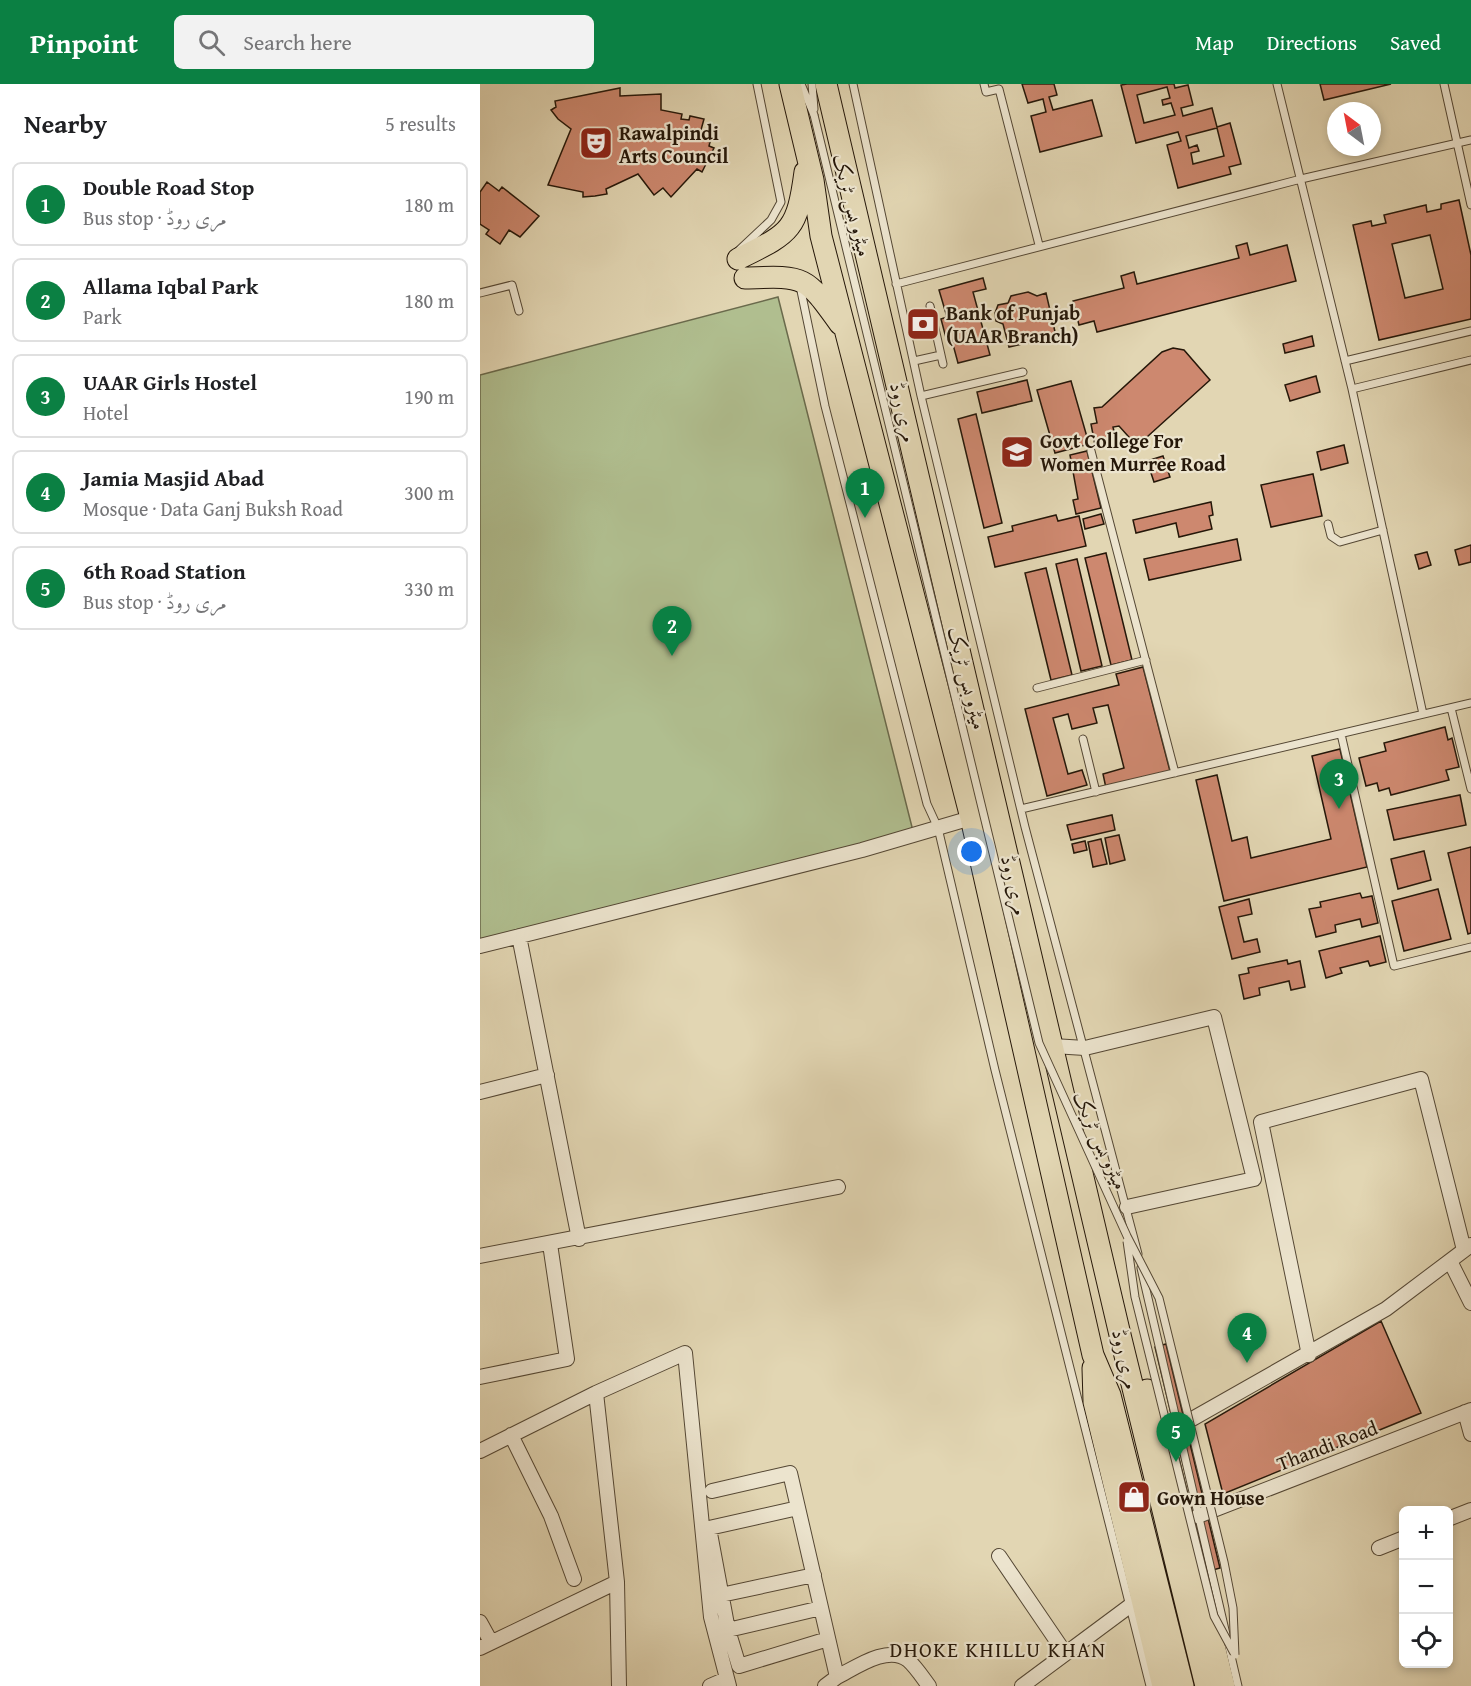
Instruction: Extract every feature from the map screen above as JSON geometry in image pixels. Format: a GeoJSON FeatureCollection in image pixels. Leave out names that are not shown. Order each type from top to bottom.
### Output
{"type":"FeatureCollection","features":[{"type":"Feature","properties":{"kind":"main road","name":"مری روڈ"},"geometry":{"type":"LineString","coordinates":[[790,84],[807,154],[821,236],[849,336],[971,818],[1093,1355],[1110,1395],[1183,1686]]}},
{"type":"Feature","properties":{"kind":"main road","name":"مری روڈ"},"geometry":{"type":"LineString","coordinates":[[826,84],[1121,1339],[1206,1686]]}},
{"type":"Feature","properties":{"kind":"main road","name":"مری روڈ"},"geometry":{"type":"LineString","coordinates":[[738,266],[779,239],[792,227],[800,203],[807,154]]}},
{"type":"Feature","properties":{"kind":"main road"},"geometry":{"type":"LineString","coordinates":[[738,266],[789,276],[814,287],[849,336]]}},
{"type":"Feature","properties":{"kind":"main road"},"geometry":{"type":"LineString","coordinates":[[1121,1339],[1144,1378],[1169,1463],[1224,1686]]}},
{"type":"Feature","properties":{"kind":"main road"},"geometry":{"type":"LineString","coordinates":[[1093,1355],[1094,1402],[1163,1686]]}},
{"type":"Feature","properties":{"kind":"street"},"geometry":{"type":"LineString","coordinates":[[480,946],[862,850],[971,818]]}},
{"type":"Feature","properties":{"kind":"street"},"geometry":{"type":"LineString","coordinates":[[519,936],[579,1239]]}},
{"type":"Feature","properties":{"kind":"street"},"geometry":{"type":"LineString","coordinates":[[1053,1046],[1085,1048],[1214,1017],[1254,1179],[1127,1207]]}},
{"type":"Feature","properties":{"kind":"street"},"geometry":{"type":"LineString","coordinates":[[480,1092],[547,1075]]}},
{"type":"Feature","properties":{"kind":"street"},"geometry":{"type":"LineString","coordinates":[[1178,1427],[1309,1355],[1386,1309],[1468,1248],[1421,1079],[1261,1122],[1309,1355]]}},
{"type":"Feature","properties":{"kind":"street"},"geometry":{"type":"LineString","coordinates":[[480,1256],[579,1239],[838,1187]]}},
{"type":"Feature","properties":{"kind":"street"},"geometry":{"type":"LineString","coordinates":[[480,1377],[567,1359],[550,1244]]}},
{"type":"Feature","properties":{"kind":"street"},"geometry":{"type":"LineString","coordinates":[[1450,1261],[1471,1304]]}},
{"type":"Feature","properties":{"kind":"street"},"geometry":{"type":"LineString","coordinates":[[480,1451],[681,1353],[687,1355],[696,1483],[709,1606],[727,1682],[710,1686]]}},
{"type":"Feature","properties":{"kind":"street"},"geometry":{"type":"LineString","coordinates":[[596,1393],[617,1582],[619,1686]]}},
{"type":"Feature","properties":{"kind":"street"},"geometry":{"type":"LineString","coordinates":[[1468,1411],[1471,1434]]}},
{"type":"Feature","properties":{"kind":"street","name":"Thandi Road"},"geometry":{"type":"LineString","coordinates":[[1198,1516],[1468,1411]]}},
{"type":"Feature","properties":{"kind":"street"},"geometry":{"type":"LineString","coordinates":[[511,1435],[551,1516],[573,1579]]}},
{"type":"Feature","properties":{"kind":"street"},"geometry":{"type":"LineString","coordinates":[[712,1491],[790,1473],[837,1677]]}},
{"type":"Feature","properties":{"kind":"street"},"geometry":{"type":"LineString","coordinates":[[798,1508],[709,1528],[728,1630],[738,1663],[742,1666],[828,1639]]}},
{"type":"Feature","properties":{"kind":"street"},"geometry":{"type":"LineString","coordinates":[[1453,1517],[1471,1510]]}},
{"type":"Feature","properties":{"kind":"street"},"geometry":{"type":"LineString","coordinates":[[1379,1548],[1399,1540]]}},
{"type":"Feature","properties":{"kind":"street"},"geometry":{"type":"LineString","coordinates":[[999,1556],[1065,1653]]}},
{"type":"Feature","properties":{"kind":"street"},"geometry":{"type":"LineString","coordinates":[[721,1595],[814,1575]]}},
{"type":"Feature","properties":{"kind":"street"},"geometry":{"type":"LineString","coordinates":[[480,1622],[485,1645],[617,1582]]}},
{"type":"Feature","properties":{"kind":"street"},"geometry":{"type":"LineString","coordinates":[[1022,1686],[1131,1605]]}},
{"type":"Feature","properties":{"kind":"street"},"geometry":{"type":"LineString","coordinates":[[728,1630],[821,1608]]}},
{"type":"Feature","properties":{"kind":"street"},"geometry":{"type":"LineString","coordinates":[[825,1686],[837,1677],[882,1655],[907,1659],[929,1686]]}},
{"type":"Feature","properties":{"kind":"lane"},"geometry":{"type":"LineString","coordinates":[[738,266],[744,244],[771,220],[781,202],[757,84]]}},
{"type":"Feature","properties":{"kind":"lane","name":"میٹرو بس ٹریک"},"geometry":{"type":"LineString","coordinates":[[801,84],[814,115],[1039,1043],[1127,1236],[1159,1298],[1224,1562],[1233,1608],[1235,1655],[1240,1686]]}},
{"type":"Feature","properties":{"kind":"lane","name":"میٹرو بس ٹریک"},"geometry":{"type":"LineString","coordinates":[[812,84],[814,115]]}},
{"type":"Feature","properties":{"kind":"lane"},"geometry":{"type":"LineString","coordinates":[[853,84],[921,396],[1021,809],[1127,1207],[1198,1516],[1240,1686]]}},
{"type":"Feature","properties":{"kind":"lane"},"geometry":{"type":"LineString","coordinates":[[984,84],[986,92],[999,89],[1039,245]]}},
{"type":"Feature","properties":{"kind":"lane"},"geometry":{"type":"LineString","coordinates":[[1277,84],[1352,389],[1424,714]]}},
{"type":"Feature","properties":{"kind":"lane"},"geometry":{"type":"LineString","coordinates":[[1444,84],[1471,205]]}},
{"type":"Feature","properties":{"kind":"lane"},"geometry":{"type":"LineString","coordinates":[[896,284],[1039,245],[1301,179],[1471,140]]}},
{"type":"Feature","properties":{"kind":"lane"},"geometry":{"type":"LineString","coordinates":[[799,281],[825,406],[927,804],[938,828],[998,1082],[1150,1686]]}},
{"type":"Feature","properties":{"kind":"lane"},"geometry":{"type":"LineString","coordinates":[[480,293],[512,285],[519,311]]}},
{"type":"Feature","properties":{"kind":"lane"},"geometry":{"type":"LineString","coordinates":[[930,306],[943,364]]}},
{"type":"Feature","properties":{"kind":"lane"},"geometry":{"type":"LineString","coordinates":[[1345,361],[1471,331]]}},
{"type":"Feature","properties":{"kind":"lane"},"geometry":{"type":"LineString","coordinates":[[888,347],[909,339]]}},
{"type":"Feature","properties":{"kind":"lane"},"geometry":{"type":"LineString","coordinates":[[914,361],[941,355]]}},
{"type":"Feature","properties":{"kind":"lane"},"geometry":{"type":"LineString","coordinates":[[1352,389],[1471,360]]}},
{"type":"Feature","properties":{"kind":"lane"},"geometry":{"type":"LineString","coordinates":[[921,396],[1023,372]]}},
{"type":"Feature","properties":{"kind":"lane"},"geometry":{"type":"LineString","coordinates":[[1091,451],[1176,773]]}},
{"type":"Feature","properties":{"kind":"lane"},"geometry":{"type":"LineString","coordinates":[[1328,524],[1331,536],[1340,542],[1383,530]]}},
{"type":"Feature","properties":{"kind":"lane"},"geometry":{"type":"LineString","coordinates":[[1037,688],[1146,660]]}},
{"type":"Feature","properties":{"kind":"lane"},"geometry":{"type":"LineString","coordinates":[[1021,809],[1471,703]]}},
{"type":"Feature","properties":{"kind":"lane"},"geometry":{"type":"LineString","coordinates":[[1451,708],[1471,789]]}},
{"type":"Feature","properties":{"kind":"lane"},"geometry":{"type":"LineString","coordinates":[[1341,734],[1394,966],[1471,946]]}},
{"type":"Feature","properties":{"kind":"lane"},"geometry":{"type":"LineString","coordinates":[[1083,739],[1095,792]]}},
{"type":"Feature","properties":{"kind":"lane","name":"میٹرو بس ٹریک"},"geometry":{"type":"LineString","coordinates":[[1127,1236],[1135,1297],[1214,1616],[1235,1655]]}},
{"type":"Feature","properties":{"kind":"green space"},"geometry":{"type":"Polygon","coordinates":[[[778,297],[914,835],[480,945],[480,375],[778,297]]]}},
{"type":"Feature","properties":{"kind":"building"},"geometry":{"type":"Polygon","coordinates":[[[1022,84],[1054,84],[1057,95],[1049,97],[1053,110],[1092,100],[1102,136],[1040,152],[1031,116],[1046,112],[1043,99],[1028,103],[1022,84]]]}},
{"type":"Feature","properties":{"kind":"building"},"geometry":{"type":"Polygon","coordinates":[[[1174,84],[1175,88],[1188,85],[1193,105],[1181,108],[1183,116],[1212,108],[1217,127],[1230,123],[1241,164],[1229,167],[1231,174],[1178,188],[1167,145],[1181,141],[1178,132],[1136,143],[1121,85],[1174,84]],[[1167,87],[1137,95],[1144,123],[1175,115],[1171,103],[1163,105],[1162,100],[1170,98],[1167,87]],[[1217,128],[1186,136],[1189,148],[1197,145],[1199,151],[1191,153],[1193,164],[1224,156],[1217,128]]]}},
{"type":"Feature","properties":{"kind":"building"},"geometry":{"type":"Polygon","coordinates":[[[1320,84],[1391,84],[1324,100],[1320,84]]]}},
{"type":"Feature","properties":{"kind":"building"},"geometry":{"type":"Polygon","coordinates":[[[620,88],[620,96],[661,94],[661,110],[682,114],[681,119],[689,120],[690,116],[704,119],[699,137],[710,142],[709,146],[714,148],[702,172],[697,169],[671,197],[663,188],[654,195],[638,174],[606,189],[607,194],[595,196],[583,197],[583,192],[548,185],[571,129],[551,110],[556,107],[555,101],[620,88]]]}},
{"type":"Feature","properties":{"kind":"building"},"geometry":{"type":"Polygon","coordinates":[[[487,182],[499,191],[502,187],[539,216],[520,237],[509,230],[500,244],[486,234],[489,230],[480,224],[480,192],[487,182]]]}},
{"type":"Feature","properties":{"kind":"building"},"geometry":{"type":"Polygon","coordinates":[[[1459,200],[1471,255],[1471,319],[1379,340],[1353,225],[1371,221],[1372,226],[1386,223],[1384,215],[1426,205],[1427,212],[1441,209],[1441,204],[1459,200]],[[1430,235],[1392,244],[1405,298],[1443,289],[1430,235]]]}},
{"type":"Feature","properties":{"kind":"building"},"geometry":{"type":"Polygon","coordinates":[[[1247,243],[1250,255],[1287,245],[1296,281],[1097,332],[1094,321],[1079,325],[1073,301],[1124,288],[1121,276],[1134,272],[1137,284],[1239,258],[1236,246],[1247,243]]]}},
{"type":"Feature","properties":{"kind":"building"},"geometry":{"type":"Polygon","coordinates":[[[983,278],[986,289],[973,292],[990,355],[958,363],[951,337],[946,338],[941,319],[947,317],[939,290],[983,278]]]}},
{"type":"Feature","properties":{"kind":"building"},"geometry":{"type":"Polygon","coordinates":[[[1028,292],[1037,296],[1046,293],[1056,336],[1009,347],[1003,324],[996,321],[995,313],[998,305],[1008,303],[1011,296],[1028,292]]]}},
{"type":"Feature","properties":{"kind":"building"},"geometry":{"type":"Polygon","coordinates":[[[1312,336],[1314,346],[1285,353],[1283,344],[1312,336]]]}},
{"type":"Feature","properties":{"kind":"building"},"geometry":{"type":"Polygon","coordinates":[[[1173,348],[1184,350],[1210,380],[1137,446],[1119,426],[1113,427],[1116,440],[1095,445],[1091,424],[1097,423],[1094,408],[1102,407],[1162,352],[1173,348]]]}},
{"type":"Feature","properties":{"kind":"building"},"geometry":{"type":"Polygon","coordinates":[[[1316,376],[1320,392],[1290,401],[1285,385],[1316,376]]]}},
{"type":"Feature","properties":{"kind":"building"},"geometry":{"type":"Polygon","coordinates":[[[1027,380],[1032,401],[982,413],[977,392],[1027,380]]]}},
{"type":"Feature","properties":{"kind":"building"},"geometry":{"type":"Polygon","coordinates":[[[1071,381],[1089,444],[1055,453],[1037,390],[1071,381]]]}},
{"type":"Feature","properties":{"kind":"building"},"geometry":{"type":"Polygon","coordinates":[[[976,414],[1002,523],[984,528],[958,419],[976,414]]]}},
{"type":"Feature","properties":{"kind":"building"},"geometry":{"type":"Polygon","coordinates":[[[1344,445],[1348,463],[1321,470],[1317,452],[1344,445]]]}},
{"type":"Feature","properties":{"kind":"building"},"geometry":{"type":"Polygon","coordinates":[[[1087,451],[1101,508],[1076,514],[1073,500],[1078,499],[1070,455],[1087,451]]]}},
{"type":"Feature","properties":{"kind":"building"},"geometry":{"type":"Polygon","coordinates":[[[1163,456],[1170,477],[1154,482],[1147,461],[1163,456]]]}},
{"type":"Feature","properties":{"kind":"building"},"geometry":{"type":"Polygon","coordinates":[[[1313,474],[1322,516],[1271,527],[1261,485],[1313,474]]]}},
{"type":"Feature","properties":{"kind":"building"},"geometry":{"type":"Polygon","coordinates":[[[1211,502],[1213,515],[1209,516],[1212,529],[1179,537],[1176,523],[1136,533],[1133,520],[1211,502]]]}},
{"type":"Feature","properties":{"kind":"building"},"geometry":{"type":"Polygon","coordinates":[[[1101,514],[1104,524],[1085,529],[1083,519],[1101,514]]]}},
{"type":"Feature","properties":{"kind":"building"},"geometry":{"type":"Polygon","coordinates":[[[1056,515],[1058,521],[1079,516],[1086,546],[995,567],[988,537],[1013,531],[1012,526],[1056,515]]]}},
{"type":"Feature","properties":{"kind":"building"},"geometry":{"type":"Polygon","coordinates":[[[1237,539],[1241,560],[1149,580],[1144,559],[1237,539]]]}},
{"type":"Feature","properties":{"kind":"building"},"geometry":{"type":"Polygon","coordinates":[[[1471,545],[1471,562],[1459,565],[1455,550],[1471,545]]]}},
{"type":"Feature","properties":{"kind":"building"},"geometry":{"type":"Polygon","coordinates":[[[1427,552],[1431,565],[1419,569],[1415,555],[1427,552]]]}},
{"type":"Feature","properties":{"kind":"building"},"geometry":{"type":"Polygon","coordinates":[[[1106,553],[1132,660],[1111,665],[1085,558],[1106,553]]]}},
{"type":"Feature","properties":{"kind":"building"},"geometry":{"type":"Polygon","coordinates":[[[1077,559],[1102,666],[1081,671],[1056,564],[1077,559]]]}},
{"type":"Feature","properties":{"kind":"building"},"geometry":{"type":"Polygon","coordinates":[[[1046,568],[1072,675],[1051,680],[1025,573],[1046,568]]]}},
{"type":"Feature","properties":{"kind":"building"},"geometry":{"type":"Polygon","coordinates":[[[1143,667],[1170,771],[1106,788],[1103,774],[1124,768],[1108,705],[1093,708],[1097,723],[1072,729],[1068,714],[1053,718],[1068,774],[1082,770],[1087,785],[1047,796],[1025,709],[1119,685],[1116,674],[1143,667]]]}},
{"type":"Feature","properties":{"kind":"building"},"geometry":{"type":"Polygon","coordinates":[[[1445,727],[1448,740],[1452,738],[1459,767],[1446,770],[1449,780],[1391,795],[1389,788],[1379,791],[1377,783],[1366,786],[1359,758],[1386,751],[1384,743],[1445,727]]]}},
{"type":"Feature","properties":{"kind":"building"},"geometry":{"type":"Polygon","coordinates":[[[1340,749],[1367,867],[1224,901],[1196,780],[1217,775],[1232,841],[1247,837],[1251,858],[1331,839],[1312,756],[1340,749]]]}},
{"type":"Feature","properties":{"kind":"building"},"geometry":{"type":"Polygon","coordinates":[[[1460,795],[1466,825],[1394,840],[1387,810],[1460,795]]]}},
{"type":"Feature","properties":{"kind":"building"},"geometry":{"type":"Polygon","coordinates":[[[1112,815],[1115,830],[1071,840],[1067,825],[1112,815]]]}},
{"type":"Feature","properties":{"kind":"building"},"geometry":{"type":"Polygon","coordinates":[[[1119,835],[1125,860],[1110,864],[1105,838],[1119,835]]]}},
{"type":"Feature","properties":{"kind":"building"},"geometry":{"type":"Polygon","coordinates":[[[1101,839],[1107,864],[1093,867],[1088,842],[1101,839]]]}},
{"type":"Feature","properties":{"kind":"building"},"geometry":{"type":"Polygon","coordinates":[[[1085,841],[1087,850],[1074,853],[1072,844],[1085,841]]]}},
{"type":"Feature","properties":{"kind":"building"},"geometry":{"type":"Polygon","coordinates":[[[1471,847],[1471,933],[1468,934],[1448,853],[1471,847]]]}},
{"type":"Feature","properties":{"kind":"building"},"geometry":{"type":"Polygon","coordinates":[[[1424,851],[1431,880],[1398,889],[1391,859],[1424,851]]]}},
{"type":"Feature","properties":{"kind":"building"},"geometry":{"type":"Polygon","coordinates":[[[1438,889],[1451,939],[1404,951],[1392,901],[1438,889]]]}},
{"type":"Feature","properties":{"kind":"building"},"geometry":{"type":"Polygon","coordinates":[[[1360,893],[1362,898],[1372,896],[1378,923],[1362,927],[1360,919],[1335,925],[1336,932],[1316,937],[1309,909],[1321,907],[1320,902],[1360,893]]]}},
{"type":"Feature","properties":{"kind":"building"},"geometry":{"type":"Polygon","coordinates":[[[1249,899],[1252,914],[1238,917],[1244,942],[1257,939],[1260,952],[1232,959],[1219,907],[1249,899]]]}},
{"type":"Feature","properties":{"kind":"building"},"geometry":{"type":"Polygon","coordinates":[[[1380,936],[1386,962],[1370,966],[1368,961],[1340,968],[1342,973],[1326,978],[1319,951],[1380,936]]]}},
{"type":"Feature","properties":{"kind":"building"},"geometry":{"type":"Polygon","coordinates":[[[1287,960],[1288,964],[1300,961],[1305,987],[1291,990],[1289,981],[1259,988],[1260,995],[1244,999],[1239,975],[1249,973],[1248,968],[1287,960]]]}},
{"type":"Feature","properties":{"kind":"building"},"geometry":{"type":"Polygon","coordinates":[[[1381,1321],[1421,1413],[1223,1494],[1205,1424],[1381,1321]]]}},
{"type":"Feature","properties":{"kind":"building"},"geometry":{"type":"Polygon","coordinates":[[[1166,1344],[1220,1568],[1209,1571],[1155,1347],[1166,1344]]]}},
{"type":"Feature","properties":{"kind":"place","name":"Rawalpindi Arts Council"},"geometry":{"type":"Point","coordinates":[596,143]}},
{"type":"Feature","properties":{"kind":"place","name":"Bank of Punjab (UAAR Branch)"},"geometry":{"type":"Point","coordinates":[923,324]}},
{"type":"Feature","properties":{"kind":"place","name":"Govt College For Women Murree Road"},"geometry":{"type":"Point","coordinates":[1017,452]}},
{"type":"Feature","properties":{"kind":"place","name":"Double Road Stop"},"geometry":{"type":"Point","coordinates":[865,518]}},
{"type":"Feature","properties":{"kind":"place","name":"Allama Iqbal Park"},"geometry":{"type":"Point","coordinates":[672,656]}},
{"type":"Feature","properties":{"kind":"place","name":"UAAR Girls Hostel"},"geometry":{"type":"Point","coordinates":[1339,809]}},
{"type":"Feature","properties":{"kind":"place","name":"Jamia Masjid Abad"},"geometry":{"type":"Point","coordinates":[1247,1363]}},
{"type":"Feature","properties":{"kind":"place","name":"6th Road Station"},"geometry":{"type":"Point","coordinates":[1176,1462]}},
{"type":"Feature","properties":{"kind":"place","name":"Gown House"},"geometry":{"type":"Point","coordinates":[1134,1497]}},
{"type":"Feature","properties":{"kind":"district","name":"DHOKE KHILLU KHAN"},"geometry":{"type":"Point","coordinates":[998,1649]}}]}
